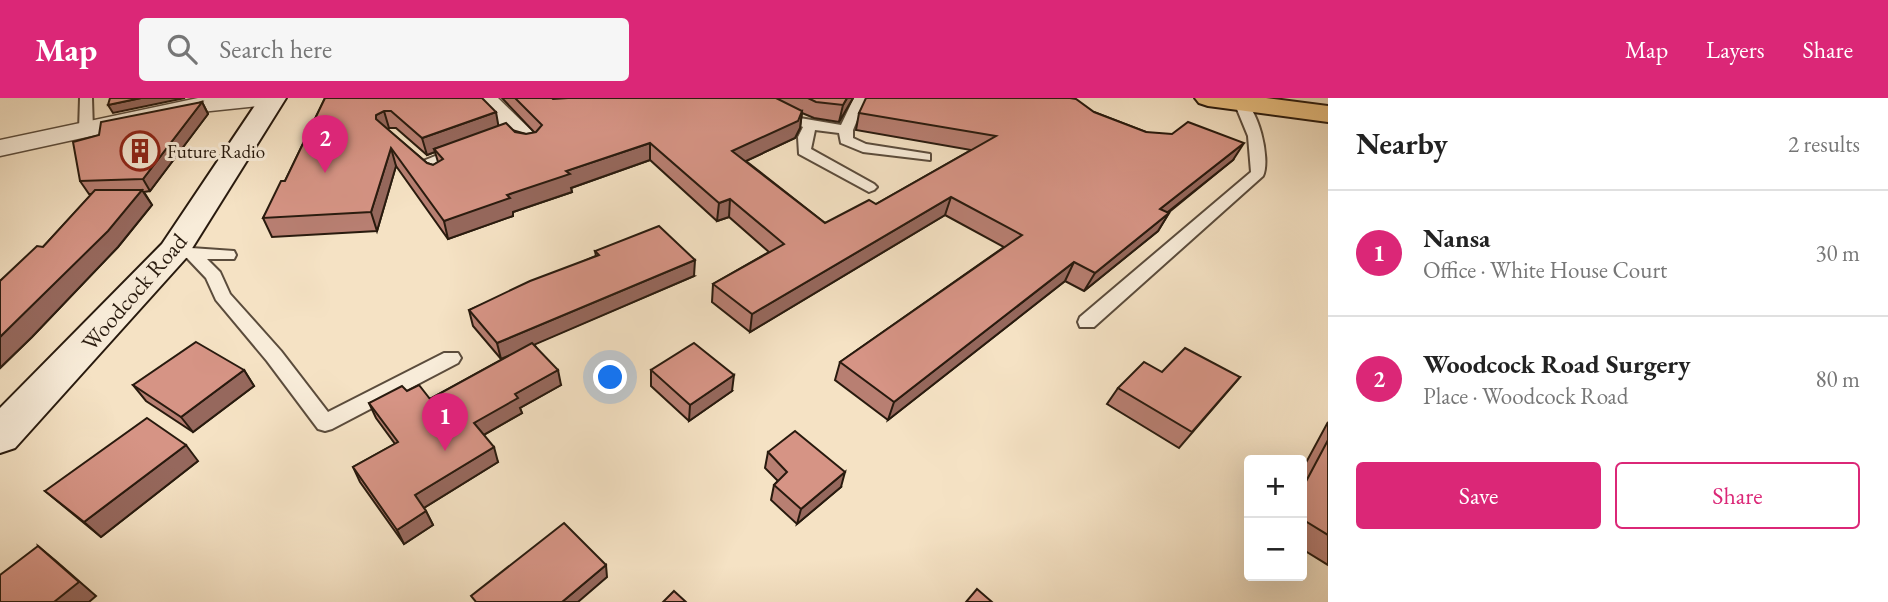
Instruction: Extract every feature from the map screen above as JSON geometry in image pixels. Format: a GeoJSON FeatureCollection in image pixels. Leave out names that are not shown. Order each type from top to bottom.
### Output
{"type":"FeatureCollection","features":[{"type":"Feature","properties":{"kind":"main road"},"geometry":{"type":"LineString","coordinates":[[1208,98],[1328,114]]}},
{"type":"Feature","properties":{"kind":"street"},"geometry":{"type":"LineString","coordinates":[[0,148],[86,131],[188,106],[229,99],[271,98]]}},
{"type":"Feature","properties":{"kind":"street","name":"Woodcock Road"},"geometry":{"type":"LineString","coordinates":[[0,436],[182,252],[271,98]]}},
{"type":"Feature","properties":{"kind":"street"},"geometry":{"type":"LineString","coordinates":[[484,98],[517,134]]}},
{"type":"Feature","properties":{"kind":"lane"},"geometry":{"type":"LineString","coordinates":[[86,98],[86,131]]}},
{"type":"Feature","properties":{"kind":"lane"},"geometry":{"type":"LineString","coordinates":[[860,98],[846,130],[846,140],[852,145],[925,158]]}},
{"type":"Feature","properties":{"kind":"lane"},"geometry":{"type":"LineString","coordinates":[[1087,321],[1258,173],[1261,153],[1240,102]]}},
{"type":"Feature","properties":{"kind":"lane"},"geometry":{"type":"LineString","coordinates":[[788,114],[810,125],[846,130]]}},
{"type":"Feature","properties":{"kind":"lane"},"geometry":{"type":"LineString","coordinates":[[810,125],[804,136],[804,151],[869,187]]}},
{"type":"Feature","properties":{"kind":"lane"},"geometry":{"type":"LineString","coordinates":[[438,176],[420,160],[471,146]]}},
{"type":"Feature","properties":{"kind":"lane"},"geometry":{"type":"LineString","coordinates":[[182,252],[228,255]]}},
{"type":"Feature","properties":{"kind":"lane"},"geometry":{"type":"LineString","coordinates":[[182,252],[214,276],[222,296],[274,356],[325,423],[451,358]]}},
{"type":"Feature","properties":{"kind":"building"},"geometry":{"type":"Polygon","coordinates":[[[110,98],[141,98],[108,105],[110,98]]]}},
{"type":"Feature","properties":{"kind":"building"},"geometry":{"type":"Polygon","coordinates":[[[325,98],[482,98],[496,112],[422,138],[391,111],[376,115],[376,119],[427,163],[433,165],[443,159],[434,149],[506,123],[515,132],[536,132],[542,125],[515,98],[776,98],[802,111],[798,121],[732,151],[825,223],[869,200],[876,204],[996,136],[859,113],[866,98],[1070,98],[1076,99],[1094,112],[1146,132],[1172,134],[1188,122],[1244,143],[1160,209],[1169,213],[1095,273],[1074,262],[894,402],[840,362],[1022,235],[951,197],[752,314],[713,284],[784,244],[730,199],[719,203],[650,143],[566,171],[570,174],[507,195],[510,198],[444,221],[391,148],[371,212],[263,218],[281,181],[285,181],[325,98]]]}},
{"type":"Feature","properties":{"kind":"building"},"geometry":{"type":"Polygon","coordinates":[[[808,98],[847,98],[843,105],[816,102],[808,98]]]}},
{"type":"Feature","properties":{"kind":"building"},"geometry":{"type":"Polygon","coordinates":[[[202,102],[143,179],[80,181],[73,142],[99,135],[101,122],[202,102]]]}},
{"type":"Feature","properties":{"kind":"building"},"geometry":{"type":"Polygon","coordinates":[[[95,190],[142,190],[108,231],[0,337],[0,281],[37,246],[43,247],[95,190]]]}},
{"type":"Feature","properties":{"kind":"building"},"geometry":{"type":"Polygon","coordinates":[[[659,226],[695,260],[497,343],[469,310],[530,281],[599,255],[595,251],[659,226]]]}},
{"type":"Feature","properties":{"kind":"building"},"geometry":{"type":"Polygon","coordinates":[[[196,342],[244,370],[181,417],[133,385],[196,342]]]}},
{"type":"Feature","properties":{"kind":"building"},"geometry":{"type":"Polygon","coordinates":[[[532,343],[558,370],[515,394],[518,398],[474,423],[494,447],[415,495],[426,511],[397,530],[353,467],[398,442],[369,403],[402,386],[407,391],[419,385],[430,399],[532,343]]]}},
{"type":"Feature","properties":{"kind":"building"},"geometry":{"type":"Polygon","coordinates":[[[694,343],[734,375],[690,405],[651,370],[694,343]]]}},
{"type":"Feature","properties":{"kind":"building"},"geometry":{"type":"Polygon","coordinates":[[[1185,348],[1240,377],[1192,432],[1118,388],[1144,362],[1162,372],[1185,348]]]}},
{"type":"Feature","properties":{"kind":"building"},"geometry":{"type":"Polygon","coordinates":[[[147,418],[186,445],[84,522],[45,491],[147,418]]]}},
{"type":"Feature","properties":{"kind":"building"},"geometry":{"type":"Polygon","coordinates":[[[795,431],[845,472],[801,509],[774,485],[787,472],[768,452],[795,431]]]}},
{"type":"Feature","properties":{"kind":"building"},"geometry":{"type":"Polygon","coordinates":[[[1328,440],[1328,535],[1307,522],[1307,480],[1328,440]]]}},
{"type":"Feature","properties":{"kind":"building"},"geometry":{"type":"Polygon","coordinates":[[[564,523],[606,565],[562,602],[476,602],[471,596],[564,523]]]}},
{"type":"Feature","properties":{"kind":"building"},"geometry":{"type":"Polygon","coordinates":[[[38,546],[79,582],[54,602],[0,602],[0,575],[38,546]]]}},
{"type":"Feature","properties":{"kind":"building"},"geometry":{"type":"Polygon","coordinates":[[[977,589],[992,602],[966,602],[977,589]]]}},
{"type":"Feature","properties":{"kind":"building"},"geometry":{"type":"Polygon","coordinates":[[[674,591],[686,602],[663,602],[674,591]]]}},
{"type":"Feature","properties":{"kind":"place","name":"Future Radio"},"geometry":{"type":"Point","coordinates":[140,151]}},
{"type":"Feature","properties":{"kind":"place","name":"Woodcock Road Surgery"},"geometry":{"type":"Point","coordinates":[325,173]}},
{"type":"Feature","properties":{"kind":"place","name":"Nansa"},"geometry":{"type":"Point","coordinates":[445,451]}}]}
